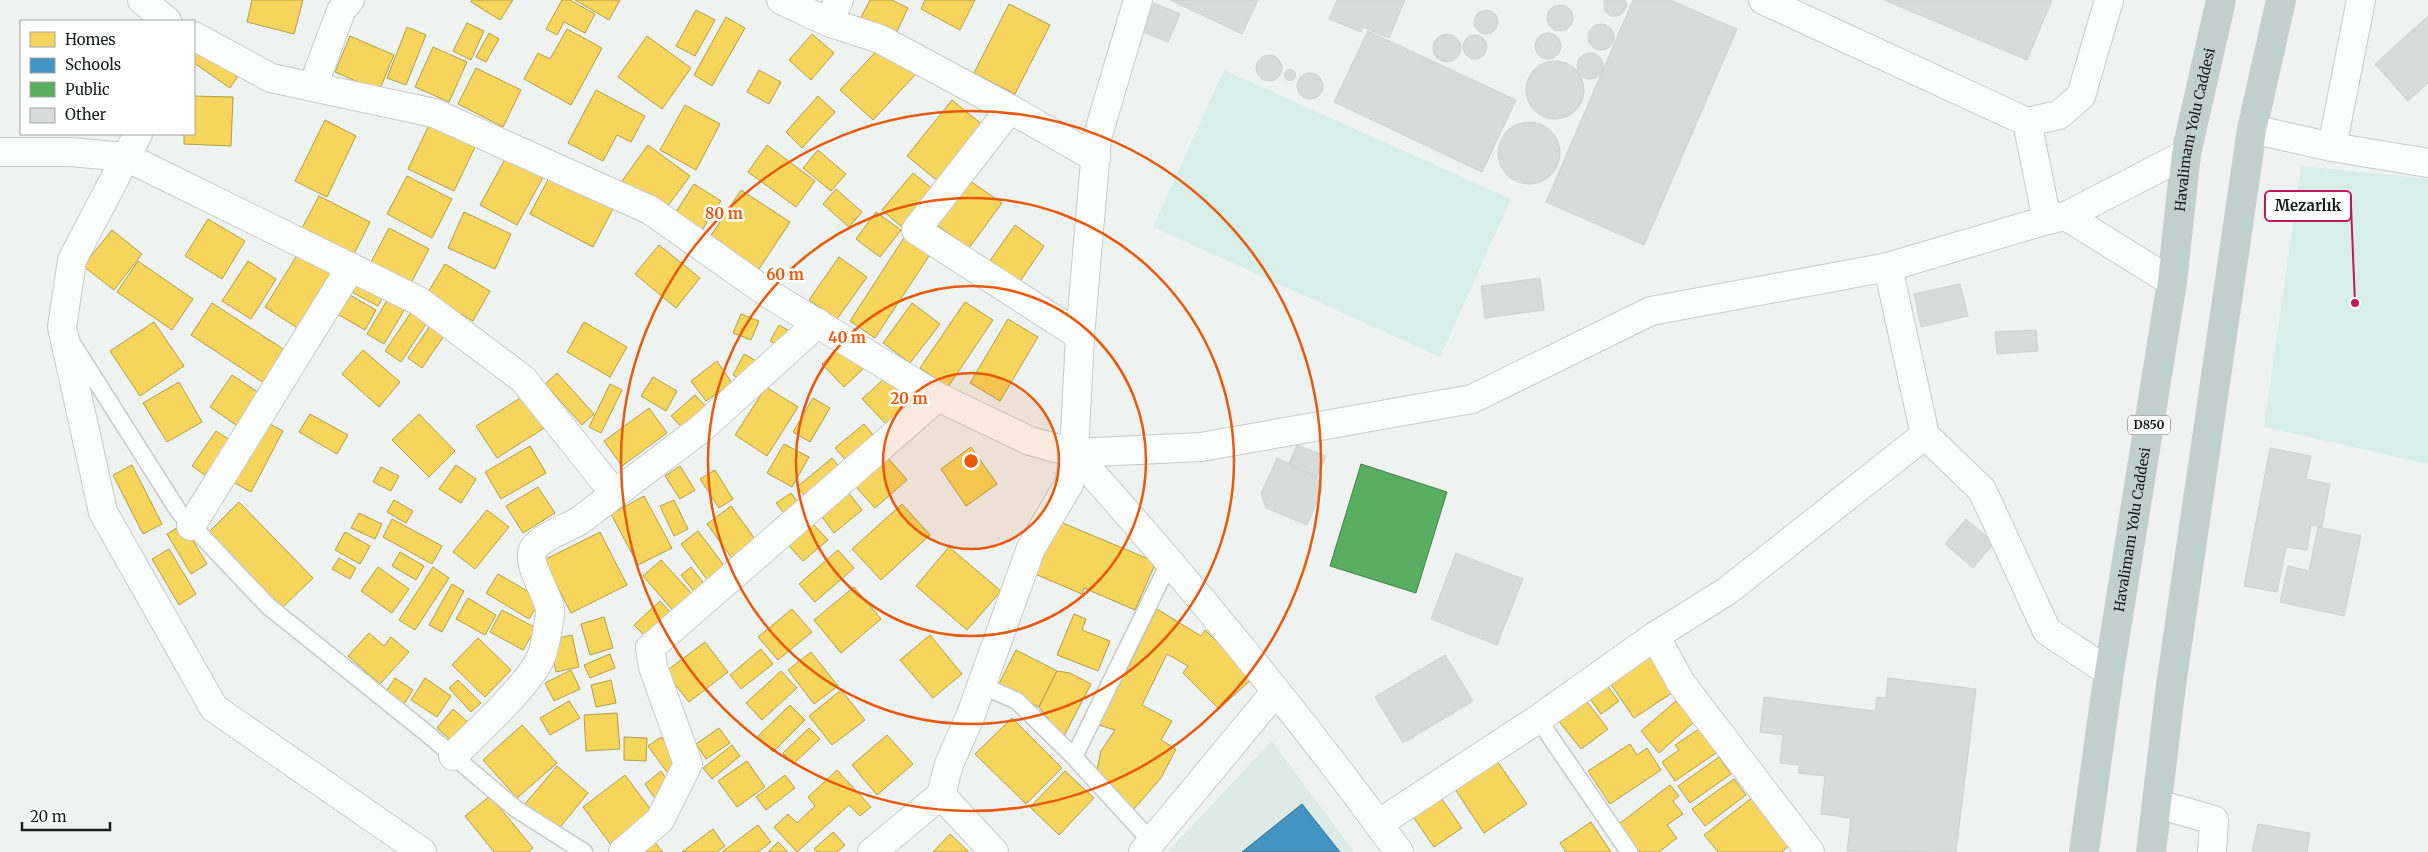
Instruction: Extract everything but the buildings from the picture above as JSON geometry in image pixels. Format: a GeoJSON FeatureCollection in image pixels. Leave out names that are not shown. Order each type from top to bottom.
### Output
{"type":"FeatureCollection","features":[{"type":"Feature","properties":{"kind":"highway","name":"Havalimanı Yolu Caddesi"},"geometry":{"type":"LineString","coordinates":[[2084,852],[2109,672],[2172,282],[2186,154],[2221,0]]}},
{"type":"Feature","properties":{"kind":"highway"},"geometry":{"type":"LineString","coordinates":[[2151,852],[2171,685],[2252,129],[2281,0]]}},
{"type":"Feature","properties":{"kind":"street"},"geometry":{"type":"LineString","coordinates":[[142,0],[165,15]]}},
{"type":"Feature","properties":{"kind":"street"},"geometry":{"type":"LineString","coordinates":[[781,0],[834,11],[880,39],[1010,108],[1096,158]]}},
{"type":"Feature","properties":{"kind":"street"},"geometry":{"type":"LineString","coordinates":[[872,852],[941,795],[950,764],[1031,548],[1069,484],[1074,452],[1080,336],[1098,138],[1138,0]]}},
{"type":"Feature","properties":{"kind":"street"},"geometry":{"type":"LineString","coordinates":[[1763,0],[2027,122],[2059,115],[2080,96],[2109,0]]}},
{"type":"Feature","properties":{"kind":"street"},"geometry":{"type":"LineString","coordinates":[[2332,147],[2361,0]]}},
{"type":"Feature","properties":{"kind":"street"},"geometry":{"type":"LineString","coordinates":[[312,86],[350,4]]}},
{"type":"Feature","properties":{"kind":"street"},"geometry":{"type":"LineString","coordinates":[[195,37],[271,78],[434,112],[650,210],[770,294],[938,397],[1030,441],[1074,452],[1201,447],[1472,399],[1651,311],[1888,268],[2057,218],[2186,154]]}},
{"type":"Feature","properties":{"kind":"street"},"geometry":{"type":"LineString","coordinates":[[1010,108],[916,230],[1080,336]]}},
{"type":"Feature","properties":{"kind":"street"},"geometry":{"type":"LineString","coordinates":[[2027,122],[2057,218],[2172,282]]}},
{"type":"Feature","properties":{"kind":"street"},"geometry":{"type":"LineString","coordinates":[[2252,129],[2332,147],[2428,163]]}},
{"type":"Feature","properties":{"kind":"street"},"geometry":{"type":"LineString","coordinates":[[0,152],[70,152],[132,145],[351,266],[419,301],[522,379],[614,493]]}},
{"type":"Feature","properties":{"kind":"street"},"geometry":{"type":"LineString","coordinates":[[132,145],[72,260],[62,327],[103,512],[214,708],[422,852]]}},
{"type":"Feature","properties":{"kind":"street"},"geometry":{"type":"LineString","coordinates":[[191,526],[351,266]]}},
{"type":"Feature","properties":{"kind":"street"},"geometry":{"type":"LineString","coordinates":[[1888,268],[1925,435],[1982,490],[2047,631],[2109,672]]}},
{"type":"Feature","properties":{"kind":"street"},"geometry":{"type":"LineString","coordinates":[[453,756],[530,676],[542,656],[550,612],[532,560],[533,550],[543,539],[579,521],[702,428],[818,323]]}},
{"type":"Feature","properties":{"kind":"street"},"geometry":{"type":"LineString","coordinates":[[623,852],[660,820],[688,764],[652,667],[650,648],[938,397]]}},
{"type":"Feature","properties":{"kind":"street"},"geometry":{"type":"LineString","coordinates":[[1378,824],[1538,719],[1655,636],[1727,591],[1925,435]]}},
{"type":"Feature","properties":{"kind":"street"},"geometry":{"type":"LineString","coordinates":[[1074,452],[1170,561],[1276,691],[1399,852]]}},
{"type":"Feature","properties":{"kind":"street"},"geometry":{"type":"LineString","coordinates":[[1655,636],[1681,683],[1810,852]]}},
{"type":"Feature","properties":{"kind":"street"},"geometry":{"type":"LineString","coordinates":[[1147,847],[1276,691]]}},
{"type":"Feature","properties":{"kind":"street"},"geometry":{"type":"LineString","coordinates":[[941,795],[994,852]]}},
{"type":"Feature","properties":{"kind":"street"},"geometry":{"type":"LineString","coordinates":[[2157,804],[2214,820],[2212,852]]}},
{"type":"Feature","properties":{"kind":"lane"},"geometry":{"type":"LineString","coordinates":[[62,327],[179,512],[268,606],[516,809],[584,852]]}},
{"type":"Feature","properties":{"kind":"lane"},"geometry":{"type":"LineString","coordinates":[[1074,757],[1170,561]]}},
{"type":"Feature","properties":{"kind":"lane"},"geometry":{"type":"LineString","coordinates":[[980,685],[1017,701],[1074,757],[1147,847]]}},
{"type":"Feature","properties":{"kind":"lane"},"geometry":{"type":"LineString","coordinates":[[1538,719],[1629,852]]}},
{"type":"Feature","properties":{"kind":"shaded area"},"geometry":{"type":"Polygon","coordinates":[[[1272,741],[1354,852],[1167,852],[1272,741]]]}},
{"type":"Feature","properties":{"kind":"green space"},"geometry":{"type":"Polygon","coordinates":[[[1224,70],[1511,199],[1440,357],[1153,227],[1224,70]]]}},
{"type":"Feature","properties":{"kind":"green space"},"geometry":{"type":"Polygon","coordinates":[[[2301,166],[2428,179],[2428,464],[2264,427],[2301,166]]]}},
{"type":"Feature","properties":{"kind":"place","name":"Mezarlık"},"geometry":{"type":"Point","coordinates":[2355,303]}}]}
